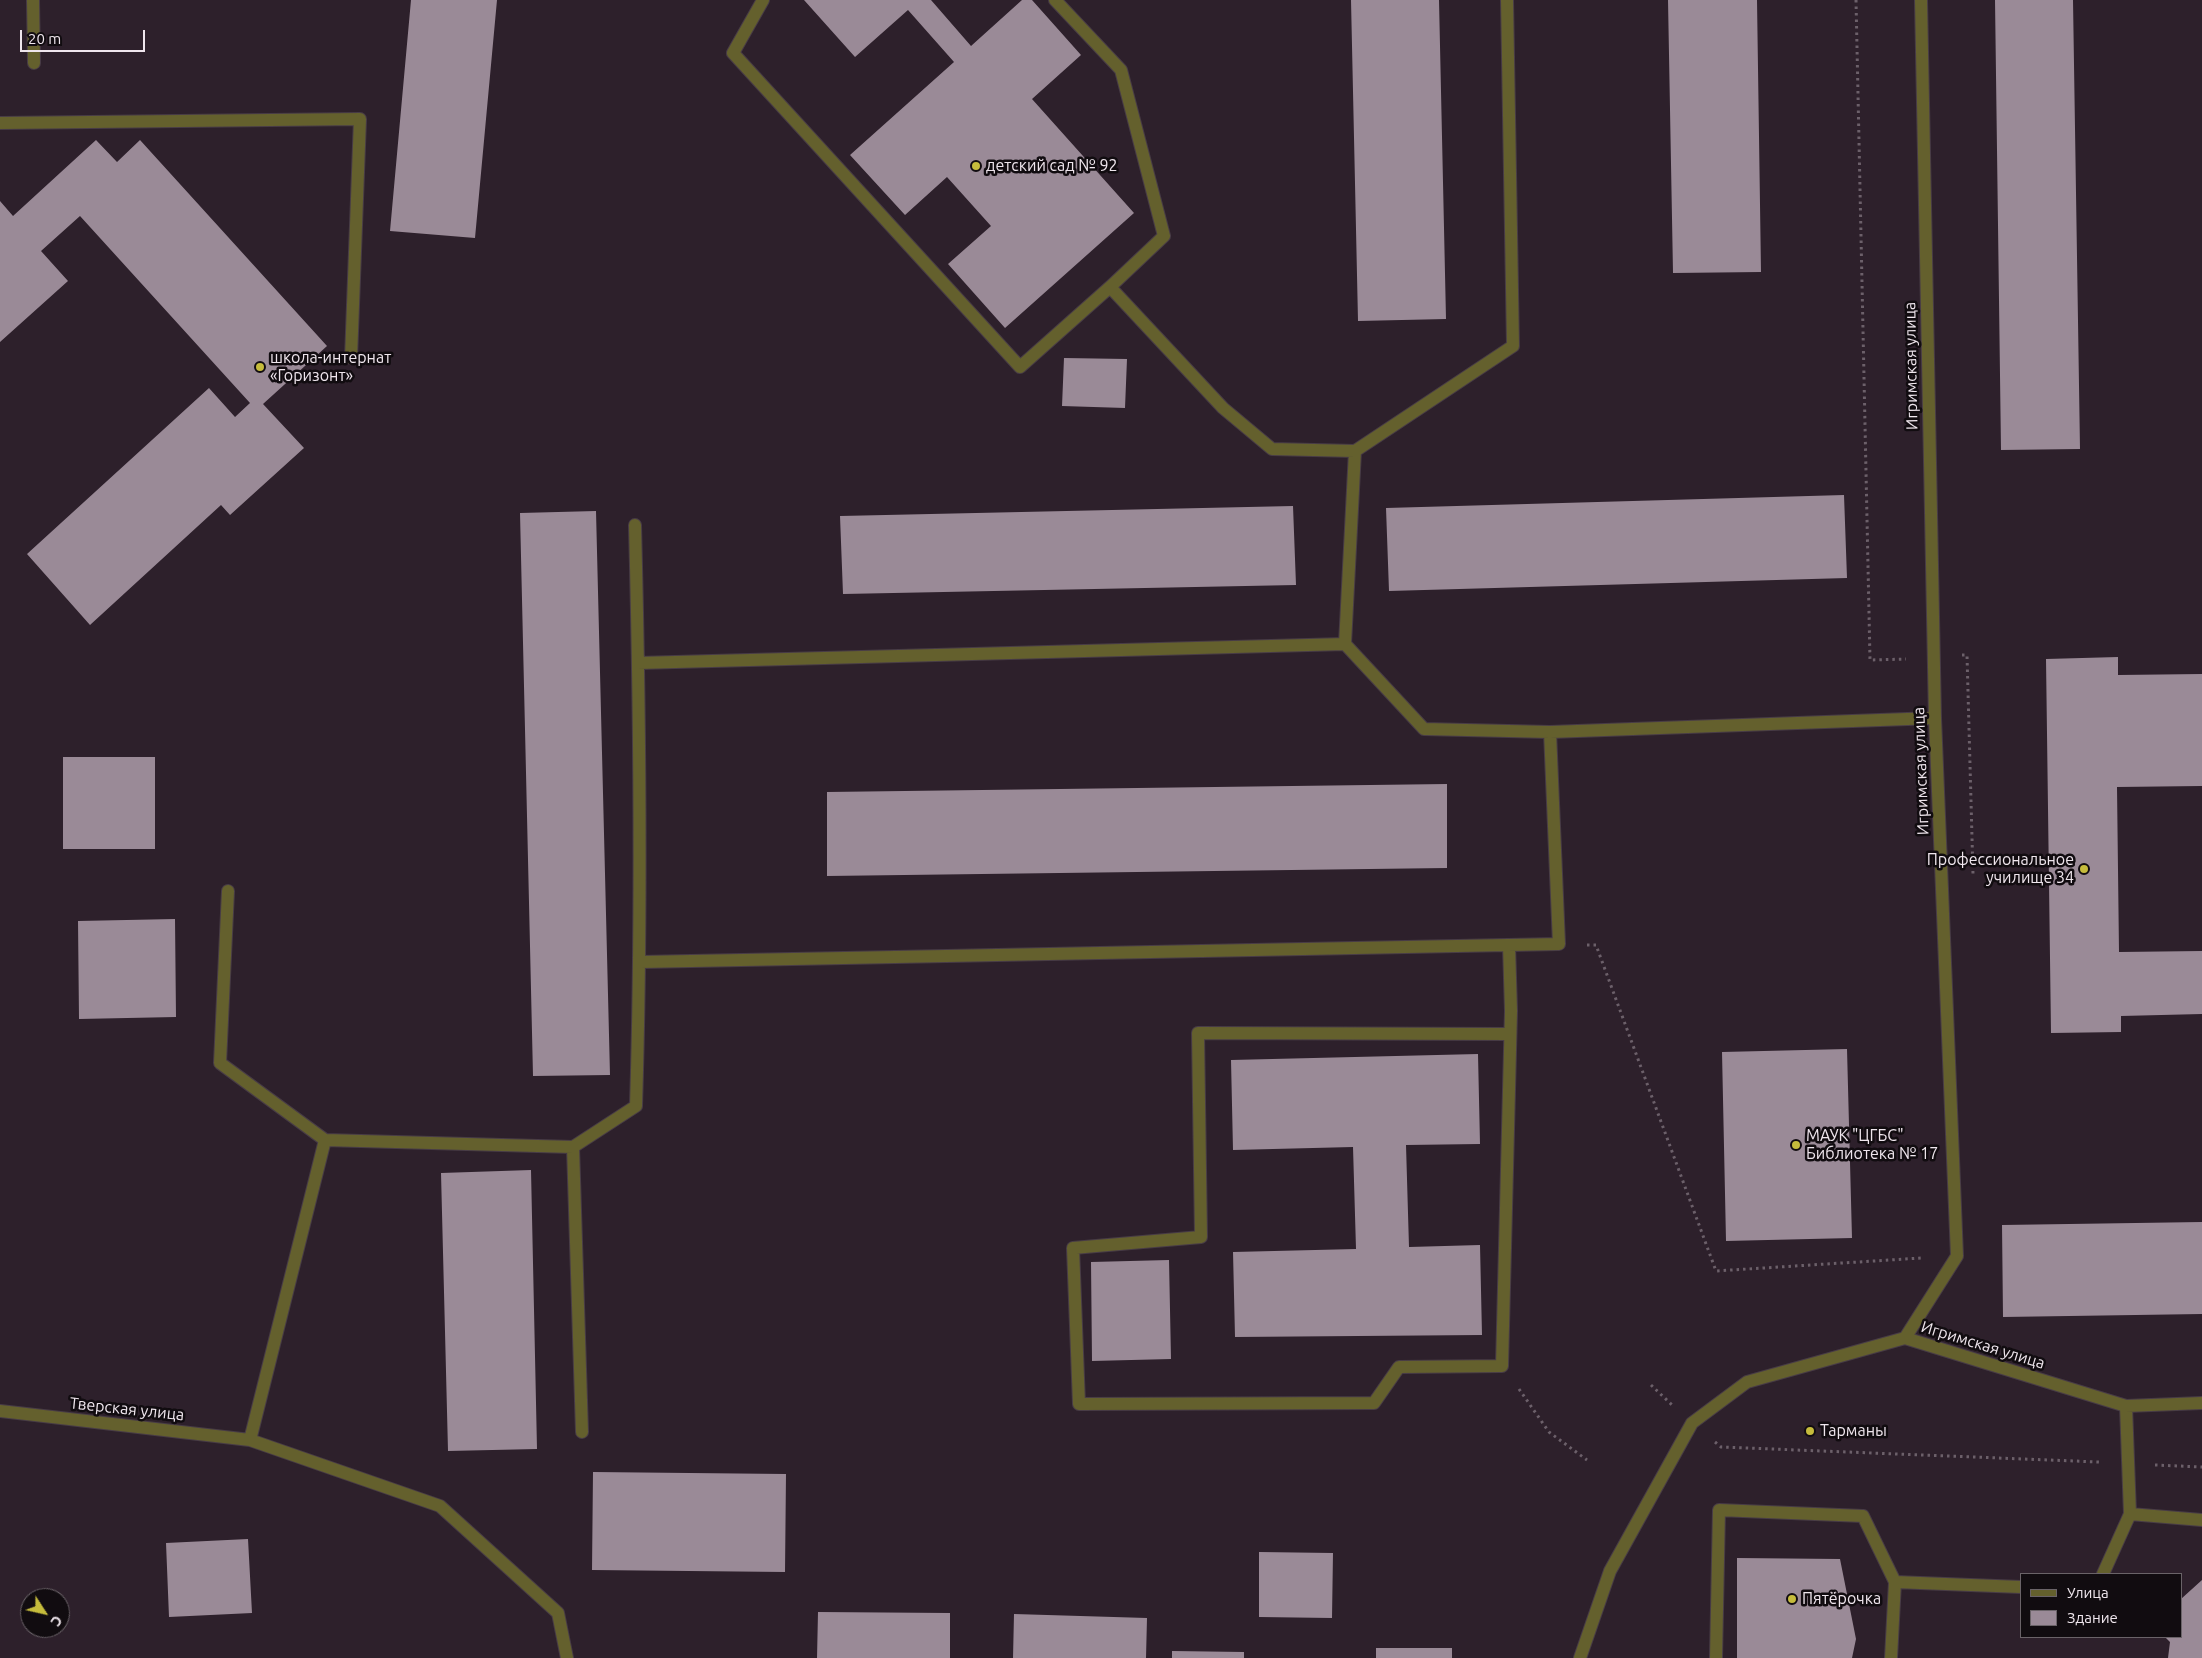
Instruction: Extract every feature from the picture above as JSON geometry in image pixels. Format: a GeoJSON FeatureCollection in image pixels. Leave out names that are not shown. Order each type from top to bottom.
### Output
{"type":"FeatureCollection","features":[{"type":"Feature","properties":{"kind":"street"},"geometry":{"type":"LineString","coordinates":[[33,0],[34,63]]}},
{"type":"Feature","properties":{"kind":"street"},"geometry":{"type":"LineString","coordinates":[[763,0],[733,53],[1020,367],[1164,236],[1121,70],[1056,0]]}},
{"type":"Feature","properties":{"kind":"street"},"geometry":{"type":"LineString","coordinates":[[1110,287],[1223,408],[1272,449],[1355,451],[1513,346],[1508,0]]}},
{"type":"Feature","properties":{"kind":"street","name":"Игримская улица"},"geometry":{"type":"LineString","coordinates":[[1920,0],[1934,718],[1956,1256],[1905,1338],[2126,1406],[2202,1402]]}},
{"type":"Feature","properties":{"kind":"street"},"geometry":{"type":"LineString","coordinates":[[0,123],[360,119],[351,358]]}},
{"type":"Feature","properties":{"kind":"street"},"geometry":{"type":"LineString","coordinates":[[1355,451],[1345,644],[1424,729],[1550,732],[1934,718]]}},
{"type":"Feature","properties":{"kind":"street"},"geometry":{"type":"LineString","coordinates":[[228,891],[220,1063],[326,1140],[573,1147],[636,1106],[640,962],[635,526]]}},
{"type":"Feature","properties":{"kind":"street"},"geometry":{"type":"LineString","coordinates":[[638,663],[1345,644]]}},
{"type":"Feature","properties":{"kind":"street"},"geometry":{"type":"LineString","coordinates":[[640,962],[1559,944],[1550,732]]}},
{"type":"Feature","properties":{"kind":"street"},"geometry":{"type":"LineString","coordinates":[[1509,945],[1510,1034],[1502,1366],[1399,1367],[1374,1403],[1079,1404],[1073,1248],[1200,1237],[1198,1034],[1510,1034]]}},
{"type":"Feature","properties":{"kind":"street"},"geometry":{"type":"LineString","coordinates":[[250,1440],[326,1140]]}},
{"type":"Feature","properties":{"kind":"street"},"geometry":{"type":"LineString","coordinates":[[573,1147],[582,1432]]}},
{"type":"Feature","properties":{"kind":"street"},"geometry":{"type":"LineString","coordinates":[[1580,1658],[1610,1571],[1692,1423],[1747,1382],[1905,1338]]}},
{"type":"Feature","properties":{"kind":"street"},"geometry":{"type":"LineString","coordinates":[[2103,1573],[2130,1514],[2126,1406]]}},
{"type":"Feature","properties":{"kind":"street","name":"Тверская улица"},"geometry":{"type":"LineString","coordinates":[[0,1411],[250,1440],[440,1506],[558,1614],[567,1658]]}},
{"type":"Feature","properties":{"kind":"street"},"geometry":{"type":"LineString","coordinates":[[1716,1658],[1720,1510],[1863,1516],[1895,1582],[1891,1658]]}},
{"type":"Feature","properties":{"kind":"street"},"geometry":{"type":"LineString","coordinates":[[2130,1514],[2202,1520]]}},
{"type":"Feature","properties":{"kind":"street"},"geometry":{"type":"LineString","coordinates":[[1895,1582],[2020,1587]]}},
{"type":"Feature","properties":{"kind":"path"},"geometry":{"type":"LineString","coordinates":[[1856,0],[1870,660],[1966,655],[1973,882]]}},
{"type":"Feature","properties":{"kind":"path"},"geometry":{"type":"LineString","coordinates":[[1559,944],[1596,945],[1716,1270],[1956,1256]]}},
{"type":"Feature","properties":{"kind":"path"},"geometry":{"type":"LineString","coordinates":[[1502,1366],[1549,1432],[1587,1460]]}},
{"type":"Feature","properties":{"kind":"path"},"geometry":{"type":"LineString","coordinates":[[1651,1385],[1721,1447],[2202,1467]]}},
{"type":"Feature","properties":{"kind":"building"},"geometry":{"type":"Polygon","coordinates":[[[411,0],[497,0],[475,238],[390,231],[411,0]]]}},
{"type":"Feature","properties":{"kind":"building","name":"детский сад № 92"},"geometry":{"type":"Polygon","coordinates":[[[804,0],[931,0],[971,46],[1022,0],[1032,0],[1081,55],[1032,99],[1134,213],[1005,328],[948,264],[991,226],[947,177],[905,215],[850,155],[954,62],[908,10],[855,57],[804,0]]]}},
{"type":"Feature","properties":{"kind":"building"},"geometry":{"type":"Polygon","coordinates":[[[1351,0],[1439,0],[1446,319],[1358,321],[1351,0]]]}},
{"type":"Feature","properties":{"kind":"building"},"geometry":{"type":"Polygon","coordinates":[[[1668,0],[1757,0],[1761,272],[1673,273],[1668,0]]]}},
{"type":"Feature","properties":{"kind":"building"},"geometry":{"type":"Polygon","coordinates":[[[1995,0],[2073,0],[2080,449],[2001,450],[1995,0]]]}},
{"type":"Feature","properties":{"kind":"building","name":"школа-интернат «Горизонт»"},"geometry":{"type":"Polygon","coordinates":[[[96,140],[117,162],[140,140],[327,346],[263,404],[304,448],[230,515],[221,505],[90,625],[27,554],[209,388],[235,417],[250,403],[80,216],[41,251],[68,281],[0,342],[0,201],[13,216],[96,140]]]}},
{"type":"Feature","properties":{"kind":"building"},"geometry":{"type":"Polygon","coordinates":[[[1064,358],[1127,359],[1125,408],[1062,406],[1064,358]]]}},
{"type":"Feature","properties":{"kind":"building"},"geometry":{"type":"Polygon","coordinates":[[[1844,495],[1847,578],[1389,591],[1386,508],[1844,495]]]}},
{"type":"Feature","properties":{"kind":"building"},"geometry":{"type":"Polygon","coordinates":[[[1293,506],[1296,585],[843,594],[840,516],[1293,506]]]}},
{"type":"Feature","properties":{"kind":"building"},"geometry":{"type":"Polygon","coordinates":[[[596,511],[610,1075],[533,1076],[520,513],[596,511]]]}},
{"type":"Feature","properties":{"kind":"building","name":"Профессиональное училище 34"},"geometry":{"type":"Polygon","coordinates":[[[2118,657],[2118,675],[2202,674],[2202,786],[2117,787],[2119,952],[2202,951],[2202,1014],[2121,1016],[2121,1032],[2051,1033],[2046,659],[2118,657]]]}},
{"type":"Feature","properties":{"kind":"building"},"geometry":{"type":"Polygon","coordinates":[[[63,757],[155,757],[155,849],[63,849],[63,757]]]}},
{"type":"Feature","properties":{"kind":"building"},"geometry":{"type":"Polygon","coordinates":[[[1447,784],[1447,868],[827,876],[827,792],[1447,784]]]}},
{"type":"Feature","properties":{"kind":"building"},"geometry":{"type":"Polygon","coordinates":[[[175,919],[176,1017],[79,1019],[78,921],[175,919]]]}},
{"type":"Feature","properties":{"kind":"building"},"geometry":{"type":"Polygon","coordinates":[[[1847,1049],[1852,1238],[1726,1241],[1722,1052],[1847,1049]]]}},
{"type":"Feature","properties":{"kind":"building"},"geometry":{"type":"Polygon","coordinates":[[[1478,1054],[1480,1144],[1406,1145],[1409,1247],[1480,1245],[1482,1335],[1235,1337],[1233,1252],[1356,1249],[1353,1147],[1233,1150],[1231,1060],[1478,1054]]]}},
{"type":"Feature","properties":{"kind":"building"},"geometry":{"type":"Polygon","coordinates":[[[531,1170],[537,1449],[448,1451],[441,1173],[531,1170]]]}},
{"type":"Feature","properties":{"kind":"building"},"geometry":{"type":"Polygon","coordinates":[[[2202,1222],[2202,1314],[2003,1317],[2002,1225],[2202,1222]]]}},
{"type":"Feature","properties":{"kind":"building"},"geometry":{"type":"Polygon","coordinates":[[[1169,1260],[1171,1359],[1092,1361],[1091,1262],[1169,1260]]]}},
{"type":"Feature","properties":{"kind":"building"},"geometry":{"type":"Polygon","coordinates":[[[593,1472],[786,1474],[785,1572],[592,1570],[593,1472]]]}},
{"type":"Feature","properties":{"kind":"building"},"geometry":{"type":"Polygon","coordinates":[[[248,1539],[252,1613],[169,1617],[166,1543],[248,1539]]]}},
{"type":"Feature","properties":{"kind":"building"},"geometry":{"type":"Polygon","coordinates":[[[1259,1552],[1333,1553],[1332,1618],[1259,1617],[1259,1552]]]}},
{"type":"Feature","properties":{"kind":"building","name":"Пятёрочка"},"geometry":{"type":"Polygon","coordinates":[[[1737,1558],[1840,1559],[1856,1639],[1852,1658],[1737,1658],[1737,1558]]]}},
{"type":"Feature","properties":{"kind":"building"},"geometry":{"type":"Polygon","coordinates":[[[2202,1580],[2202,1658],[2168,1658],[2170,1642],[2166,1638],[2182,1638],[2182,1598],[2202,1580]]]}},
{"type":"Feature","properties":{"kind":"building"},"geometry":{"type":"Polygon","coordinates":[[[818,1612],[950,1613],[950,1658],[817,1658],[818,1612]]]}},
{"type":"Feature","properties":{"kind":"building"},"geometry":{"type":"Polygon","coordinates":[[[1014,1614],[1147,1618],[1146,1658],[1013,1658],[1014,1614]]]}},
{"type":"Feature","properties":{"kind":"building"},"geometry":{"type":"Polygon","coordinates":[[[1376,1648],[1452,1648],[1452,1658],[1376,1658],[1376,1648]]]}},
{"type":"Feature","properties":{"kind":"building"},"geometry":{"type":"Polygon","coordinates":[[[1172,1651],[1244,1652],[1244,1658],[1172,1658],[1172,1651]]]}},
{"type":"Feature","properties":{"kind":"place","name":"детский сад № 92"},"geometry":{"type":"Point","coordinates":[976,166]}},
{"type":"Feature","properties":{"kind":"place","name":"школа-интернат «Горизонт»"},"geometry":{"type":"Point","coordinates":[260,367]}},
{"type":"Feature","properties":{"kind":"place","name":"Профессиональное училище 34"},"geometry":{"type":"Point","coordinates":[2084,869]}},
{"type":"Feature","properties":{"kind":"place","name":"МАУК \"ЦГБС\" Библиотека № 17"},"geometry":{"type":"Point","coordinates":[1796,1145]}},
{"type":"Feature","properties":{"kind":"place","name":"Тарманы"},"geometry":{"type":"Point","coordinates":[1810,1431]}},
{"type":"Feature","properties":{"kind":"place","name":"Пятёрочка"},"geometry":{"type":"Point","coordinates":[1792,1599]}}]}
